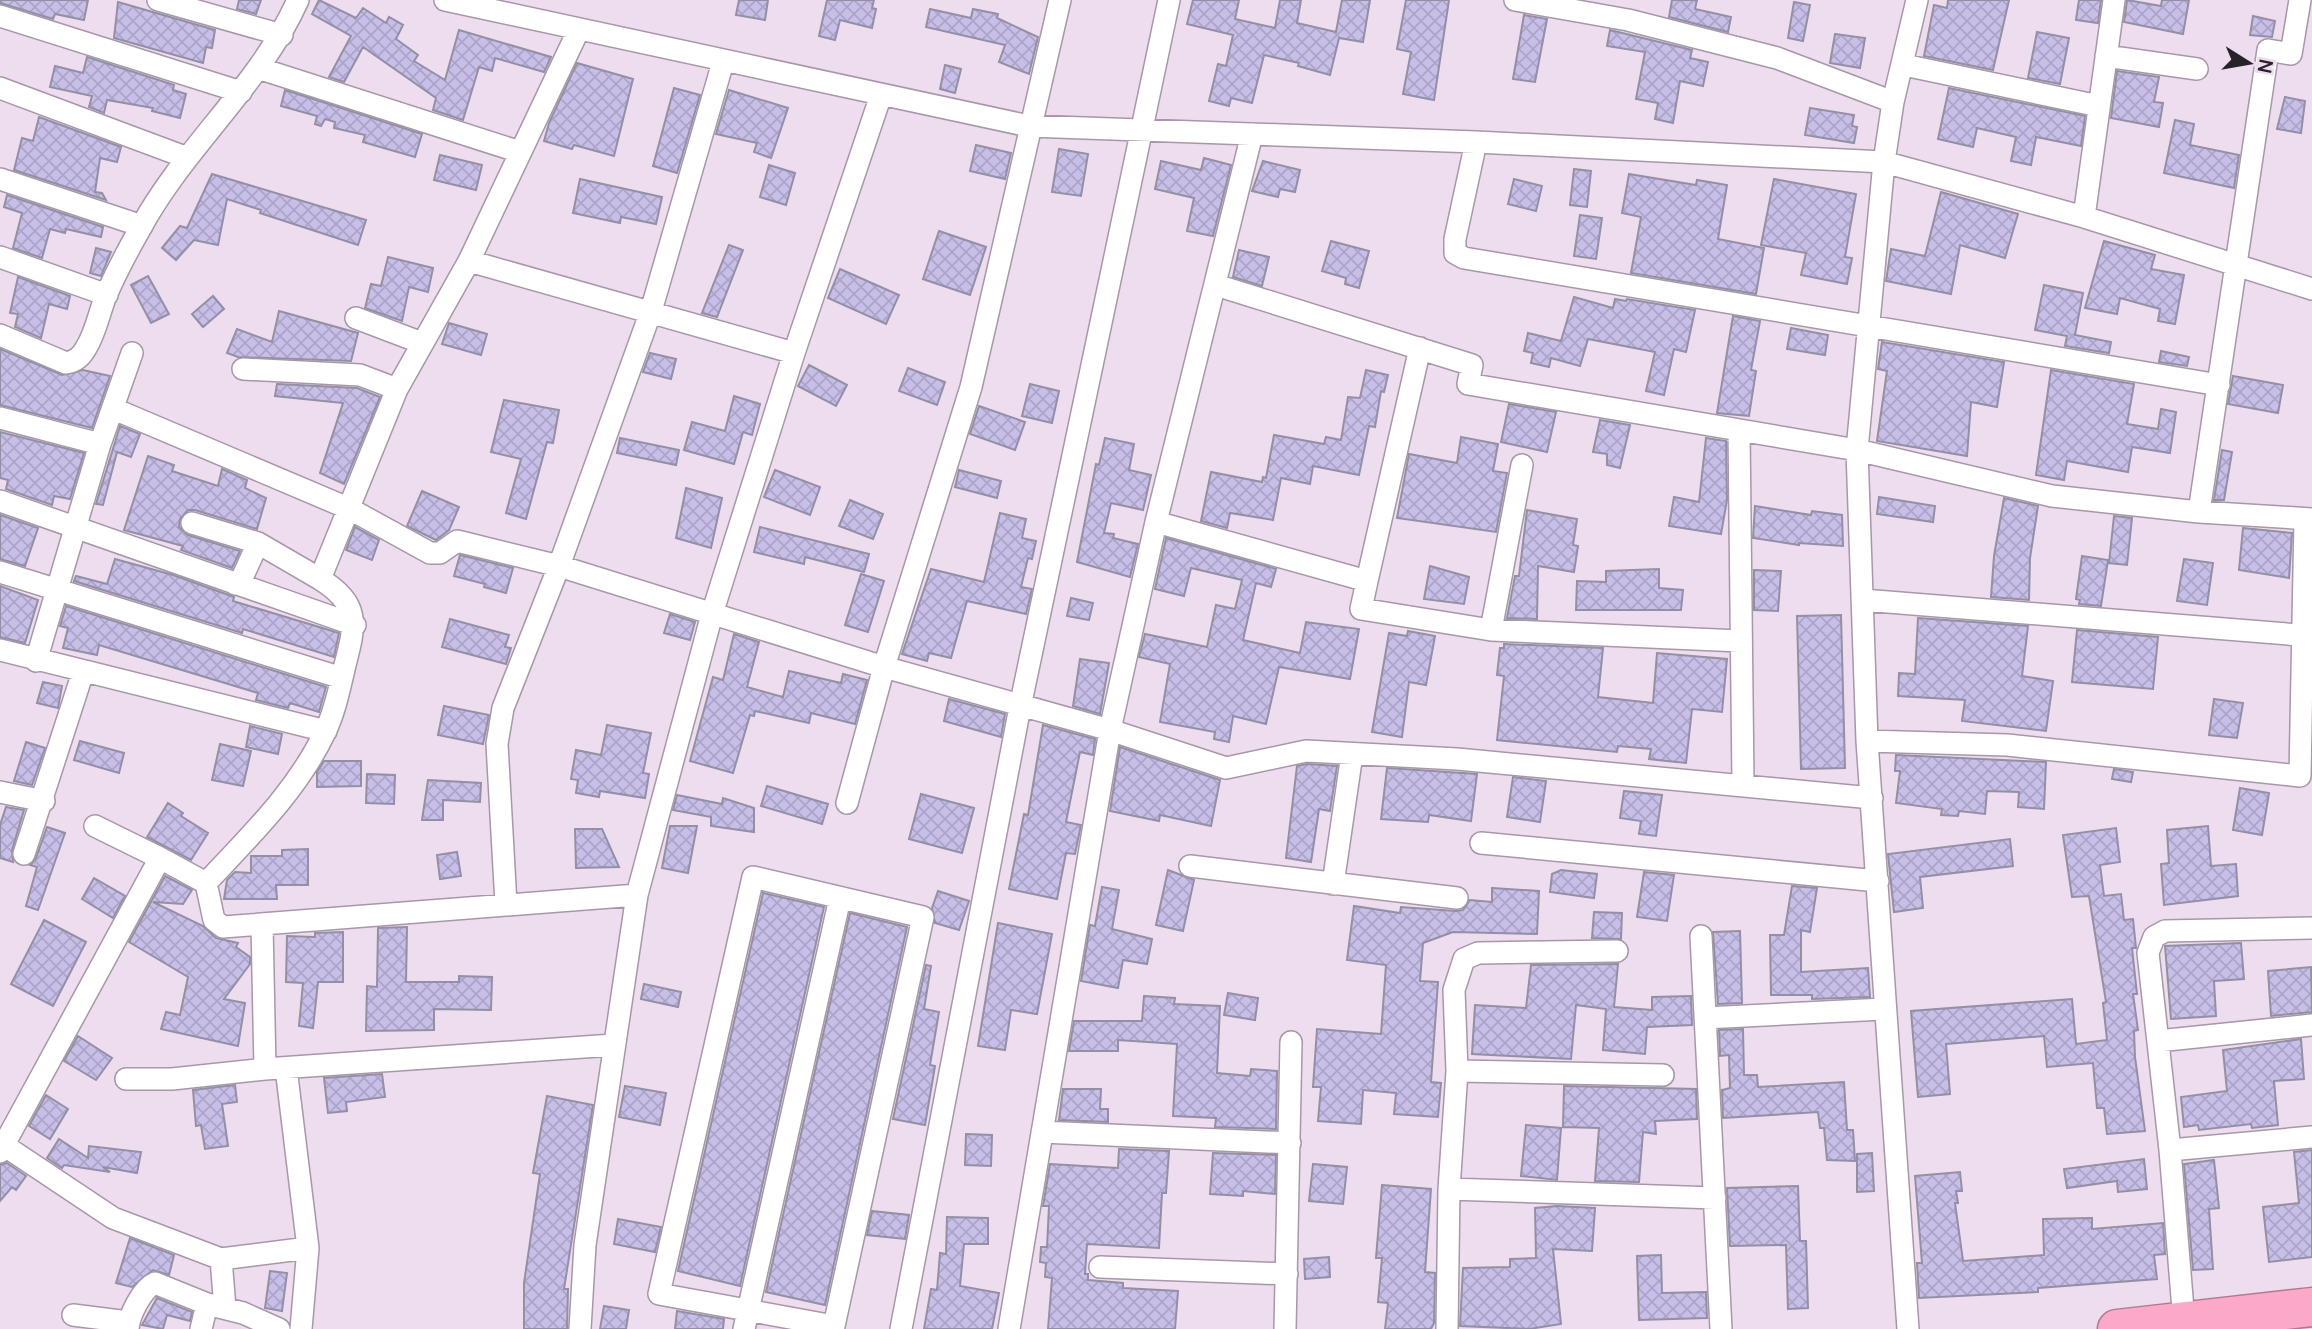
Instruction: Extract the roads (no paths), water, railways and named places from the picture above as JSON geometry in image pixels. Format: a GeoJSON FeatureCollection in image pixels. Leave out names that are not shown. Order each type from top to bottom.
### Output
{"type":"FeatureCollection","features":[{"type":"Feature","properties":{"kind":"highway"},"geometry":{"type":"LineString","coordinates":[[2117,1329],[2184,1322],[2262,1321],[2312,1307]]}},
{"type":"Feature","properties":{"kind":"street"},"geometry":{"type":"LineString","coordinates":[[158,0],[282,35]]}},
{"type":"Feature","properties":{"kind":"street"},"geometry":{"type":"LineString","coordinates":[[0,335],[65,363],[77,360],[87,346],[107,295],[142,226],[185,158],[241,92],[282,35],[298,0]]}},
{"type":"Feature","properties":{"kind":"street"},"geometry":{"type":"LineString","coordinates":[[445,0],[525,10],[579,29],[1029,126],[1476,142],[1884,162],[2084,217],[2312,289]]}},
{"type":"Feature","properties":{"kind":"street"},"geometry":{"type":"LineString","coordinates":[[847,803],[884,667],[971,387],[1005,250],[1029,126],[1060,0]]}},
{"type":"Feature","properties":{"kind":"street"},"geometry":{"type":"LineString","coordinates":[[901,1329],[1020,707],[1140,130],[1170,0]]}},
{"type":"Feature","properties":{"kind":"street"},"geometry":{"type":"LineString","coordinates":[[1516,0],[1628,20],[1777,58],[1893,102]]}},
{"type":"Feature","properties":{"kind":"street"},"geometry":{"type":"LineString","coordinates":[[1908,1329],[1867,741],[1857,450],[1866,325],[1884,162],[1893,102],[1904,65],[1917,0]]}},
{"type":"Feature","properties":{"kind":"street"},"geometry":{"type":"LineString","coordinates":[[2084,217],[2114,0]]}},
{"type":"Feature","properties":{"kind":"street"},"geometry":{"type":"LineString","coordinates":[[2199,512],[2268,50],[2291,54],[2300,0]]}},
{"type":"Feature","properties":{"kind":"street"},"geometry":{"type":"LineString","coordinates":[[0,16],[241,92]]}},
{"type":"Feature","properties":{"kind":"street"},"geometry":{"type":"LineString","coordinates":[[320,579],[397,389],[469,261],[579,29]]}},
{"type":"Feature","properties":{"kind":"street"},"geometry":{"type":"LineString","coordinates":[[2106,56],[2197,69]]}},
{"type":"Feature","properties":{"kind":"street"},"geometry":{"type":"LineString","coordinates":[[506,904],[498,744],[503,708],[559,566],[650,311],[723,62]]}},
{"type":"Feature","properties":{"kind":"street"},"geometry":{"type":"LineString","coordinates":[[1904,65],[2099,106]]}},
{"type":"Feature","properties":{"kind":"street"},"geometry":{"type":"LineString","coordinates":[[258,68],[520,152]]}},
{"type":"Feature","properties":{"kind":"street"},"geometry":{"type":"LineString","coordinates":[[0,88],[185,158]]}},
{"type":"Feature","properties":{"kind":"street"},"geometry":{"type":"LineString","coordinates":[[580,1329],[585,1245],[613,1045],[638,895],[712,614],[794,353],[881,95]]}},
{"type":"Feature","properties":{"kind":"street"},"geometry":{"type":"LineString","coordinates":[[1009,1329],[1110,730],[1156,522],[1252,134]]}},
{"type":"Feature","properties":{"kind":"street"},"geometry":{"type":"LineString","coordinates":[[1476,142],[1455,239],[1455,253],[1464,258],[2219,385]]}},
{"type":"Feature","properties":{"kind":"street"},"geometry":{"type":"LineString","coordinates":[[0,179],[142,226]]}},
{"type":"Feature","properties":{"kind":"street"},"geometry":{"type":"LineString","coordinates":[[0,257],[107,295]]}},
{"type":"Feature","properties":{"kind":"street"},"geometry":{"type":"LineString","coordinates":[[469,261],[794,353]]}},
{"type":"Feature","properties":{"kind":"street"},"geometry":{"type":"LineString","coordinates":[[1216,285],[1472,365],[1468,384],[1857,450],[2052,496],[2199,512],[2309,519],[2306,776],[2007,746],[1867,741]]}},
{"type":"Feature","properties":{"kind":"street"},"geometry":{"type":"LineString","coordinates":[[356,318],[422,343]]}},
{"type":"Feature","properties":{"kind":"street"},"geometry":{"type":"LineString","coordinates":[[1420,348],[1361,609],[1491,630],[1740,641]]}},
{"type":"Feature","properties":{"kind":"street"},"geometry":{"type":"LineString","coordinates":[[36,661],[100,444],[132,353]]}},
{"type":"Feature","properties":{"kind":"street"},"geometry":{"type":"LineString","coordinates":[[243,369],[360,375],[397,389]]}},
{"type":"Feature","properties":{"kind":"street"},"geometry":{"type":"LineString","coordinates":[[114,409],[350,509],[430,553],[440,554],[457,541],[559,566],[884,667],[1110,730],[1226,768],[1306,751],[1457,759],[1872,798]]}},
{"type":"Feature","properties":{"kind":"street"},"geometry":{"type":"LineString","coordinates":[[0,418],[100,444]]}},
{"type":"Feature","properties":{"kind":"street"},"geometry":{"type":"LineString","coordinates":[[1739,430],[1743,784]]}},
{"type":"Feature","properties":{"kind":"street"},"geometry":{"type":"LineString","coordinates":[[1491,630],[1522,466]]}},
{"type":"Feature","properties":{"kind":"street"},"geometry":{"type":"LineString","coordinates":[[0,500],[355,625]]}},
{"type":"Feature","properties":{"kind":"street"},"geometry":{"type":"LineString","coordinates":[[1156,522],[1367,581]]}},
{"type":"Feature","properties":{"kind":"street"},"geometry":{"type":"LineString","coordinates":[[192,523],[258,543],[340,591],[347,600],[355,625],[326,731],[274,812],[206,883]]}},
{"type":"Feature","properties":{"kind":"street"},"geometry":{"type":"LineString","coordinates":[[235,584],[242,578],[258,543]]}},
{"type":"Feature","properties":{"kind":"street"},"geometry":{"type":"LineString","coordinates":[[0,572],[342,678]]}},
{"type":"Feature","properties":{"kind":"street"},"geometry":{"type":"LineString","coordinates":[[1863,600],[2308,635]]}},
{"type":"Feature","properties":{"kind":"street"},"geometry":{"type":"LineString","coordinates":[[0,650],[326,731]]}},
{"type":"Feature","properties":{"kind":"street"},"geometry":{"type":"LineString","coordinates":[[24,854],[44,800],[83,672]]}},
{"type":"Feature","properties":{"kind":"street"},"geometry":{"type":"LineString","coordinates":[[1333,884],[1352,754]]}},
{"type":"Feature","properties":{"kind":"street"},"geometry":{"type":"LineString","coordinates":[[0,792],[44,800]]}},
{"type":"Feature","properties":{"kind":"street"},"geometry":{"type":"LineString","coordinates":[[95,826],[206,883],[214,920],[218,925],[262,925],[638,895]]}},
{"type":"Feature","properties":{"kind":"street"},"geometry":{"type":"LineString","coordinates":[[1481,843],[1878,881]]}},
{"type":"Feature","properties":{"kind":"street"},"geometry":{"type":"LineString","coordinates":[[160,858],[3,1149],[113,1218],[221,1259],[308,1248]]}},
{"type":"Feature","properties":{"kind":"street"},"geometry":{"type":"LineString","coordinates":[[1190,866],[1457,898]]}},
{"type":"Feature","properties":{"kind":"street"},"geometry":{"type":"LineString","coordinates":[[753,877],[923,918],[834,1326],[746,1320],[659,1294],[753,877]]}},
{"type":"Feature","properties":{"kind":"street"},"geometry":{"type":"LineString","coordinates":[[746,1320],[840,898]]}},
{"type":"Feature","properties":{"kind":"street"},"geometry":{"type":"LineString","coordinates":[[262,925],[275,1068],[308,1248],[301,1329]]}},
{"type":"Feature","properties":{"kind":"street"},"geometry":{"type":"LineString","coordinates":[[2184,1322],[2170,1150],[2148,953],[2154,937],[2165,931],[2312,928]]}},
{"type":"Feature","properties":{"kind":"street"},"geometry":{"type":"LineString","coordinates":[[1701,936],[1721,1329]]}},
{"type":"Feature","properties":{"kind":"street"},"geometry":{"type":"LineString","coordinates":[[1447,1329],[1448,1189],[1457,1071],[1454,990],[1464,959],[1478,953],[1617,951]]}},
{"type":"Feature","properties":{"kind":"street"},"geometry":{"type":"LineString","coordinates":[[1705,1018],[1884,1009]]}},
{"type":"Feature","properties":{"kind":"street"},"geometry":{"type":"LineString","coordinates":[[2158,1041],[2312,1024]]}},
{"type":"Feature","properties":{"kind":"street"},"geometry":{"type":"LineString","coordinates":[[1285,1329],[1292,1042]]}},
{"type":"Feature","properties":{"kind":"street"},"geometry":{"type":"LineString","coordinates":[[126,1079],[172,1079],[275,1068],[613,1045]]}},
{"type":"Feature","properties":{"kind":"street"},"geometry":{"type":"LineString","coordinates":[[1457,1071],[1663,1075]]}},
{"type":"Feature","properties":{"kind":"street"},"geometry":{"type":"LineString","coordinates":[[1042,1132],[1290,1143]]}},
{"type":"Feature","properties":{"kind":"street"},"geometry":{"type":"LineString","coordinates":[[2170,1150],[2312,1137]]}},
{"type":"Feature","properties":{"kind":"street"},"geometry":{"type":"LineString","coordinates":[[1448,1189],[1714,1198]]}},
{"type":"Feature","properties":{"kind":"street"},"geometry":{"type":"LineString","coordinates":[[201,1329],[216,1306],[221,1259]]}},
{"type":"Feature","properties":{"kind":"street"},"geometry":{"type":"LineString","coordinates":[[1100,1266],[1287,1274]]}},
{"type":"Feature","properties":{"kind":"street"},"geometry":{"type":"LineString","coordinates":[[74,1315],[128,1325],[145,1290],[155,1283],[279,1329]]}}]}
